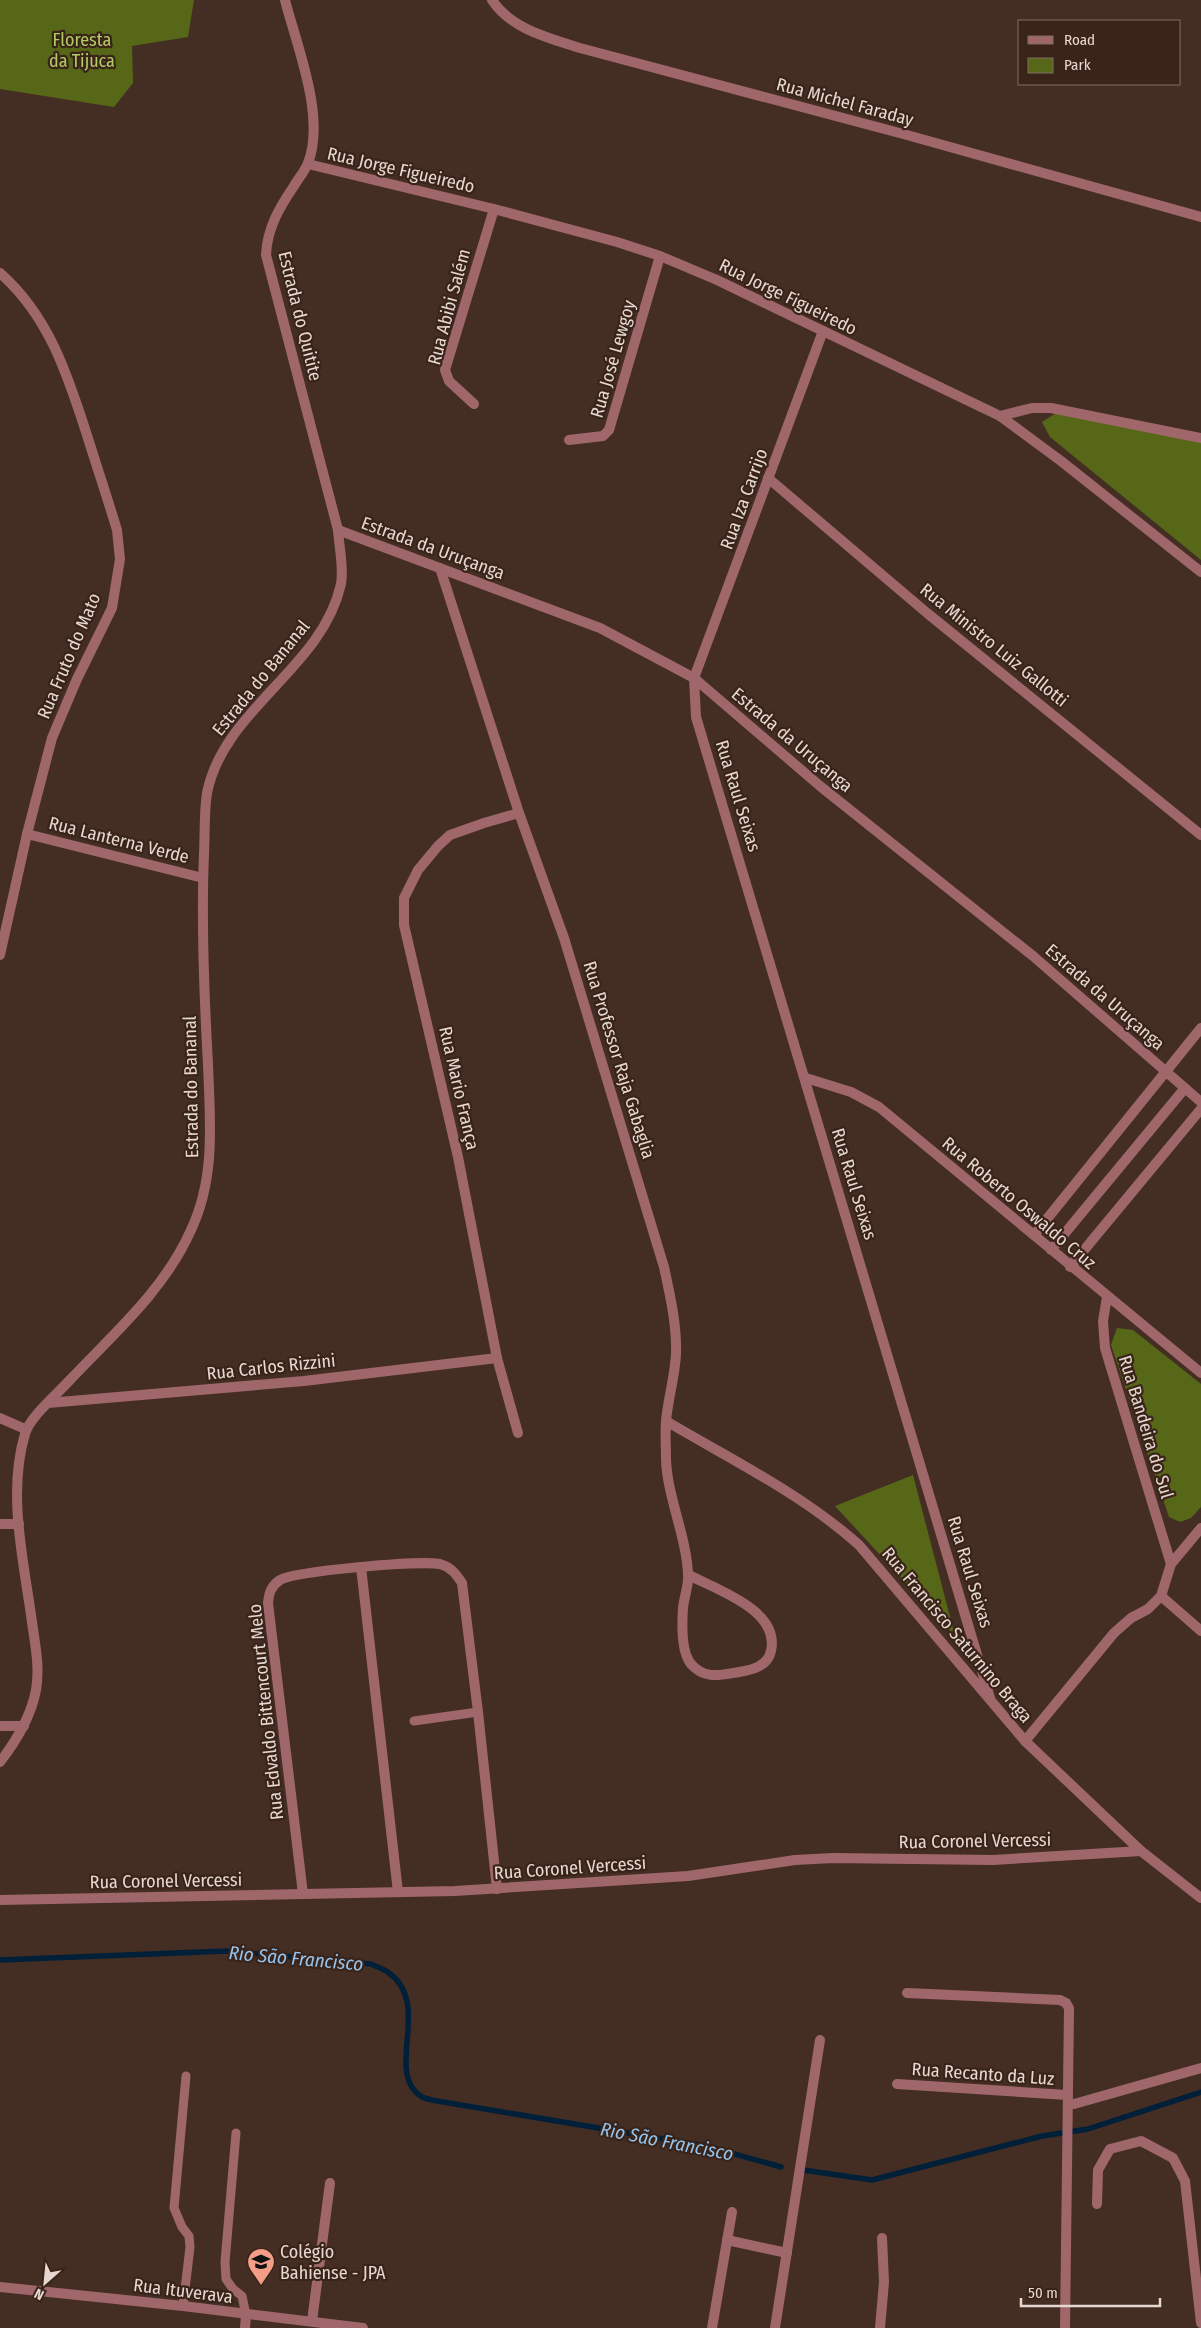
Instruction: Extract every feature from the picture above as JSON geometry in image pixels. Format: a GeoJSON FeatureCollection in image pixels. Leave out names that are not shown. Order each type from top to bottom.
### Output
{"type":"FeatureCollection","features":[{"type":"Feature","properties":{"kind":"street","name":"Estrada do Quitite"},"geometry":{"type":"LineString","coordinates":[[285,0],[315,117],[314,141],[308,164],[274,220],[267,239],[266,255],[338,530]]}},
{"type":"Feature","properties":{"kind":"street","name":"Rua Michel Faraday"},"geometry":{"type":"LineString","coordinates":[[492,0],[498,10],[530,32],[580,48],[907,135],[1201,217]]}},
{"type":"Feature","properties":{"kind":"street","name":"Rua Jorge Figueiredo"},"geometry":{"type":"LineString","coordinates":[[308,164],[494,209],[660,256],[725,284],[887,364],[1000,416],[1061,461],[1201,572]]}},
{"type":"Feature","properties":{"kind":"street","name":"Rua Abibi Salém"},"geometry":{"type":"LineString","coordinates":[[474,404],[449,381],[445,370],[494,209]]}},
{"type":"Feature","properties":{"kind":"street","name":"Rua José Lewgoy"},"geometry":{"type":"LineString","coordinates":[[569,440],[603,436],[609,430],[660,256]]}},
{"type":"Feature","properties":{"kind":"street","name":"Rua Fruto do Mato"},"geometry":{"type":"LineString","coordinates":[[0,274],[10,282],[38,316],[60,355],[117,530],[120,559],[112,608],[77,679],[52,738],[27,834],[0,955]]}},
{"type":"Feature","properties":{"kind":"street","name":"Rua Iza Carrijo"},"geometry":{"type":"LineString","coordinates":[[694,678],[823,331]]}},
{"type":"Feature","properties":{"kind":"street"},"geometry":{"type":"LineString","coordinates":[[1000,416],[1032,408],[1051,408],[1201,438]]}},
{"type":"Feature","properties":{"kind":"street","name":"Rua Ministro Luiz Gallotti"},"geometry":{"type":"LineString","coordinates":[[768,478],[927,612],[1201,835]]}},
{"type":"Feature","properties":{"kind":"street","name":"Estrada da Uruçanga"},"geometry":{"type":"LineString","coordinates":[[338,530],[600,628],[694,678],[820,786],[1034,956],[1201,1102]]}},
{"type":"Feature","properties":{"kind":"street","name":"Estrada do Bananal"},"geometry":{"type":"LineString","coordinates":[[25,1430],[48,1403],[159,1286],[192,1230],[205,1193],[211,1145],[203,878],[207,794],[214,771],[236,731],[301,659],[327,618],[342,580],[338,530]]}},
{"type":"Feature","properties":{"kind":"street","name":"Rua Professor Raja Gabaglia"},"geometry":{"type":"LineString","coordinates":[[440,568],[520,813],[564,938],[664,1267],[673,1310],[676,1353],[666,1421],[666,1462],[689,1575],[683,1610],[685,1651],[690,1663],[710,1677],[753,1670],[762,1665],[770,1655],[773,1644],[770,1628],[765,1620],[738,1601],[689,1575]]}},
{"type":"Feature","properties":{"kind":"street","name":"Rua Raul Seixas"},"geometry":{"type":"LineString","coordinates":[[694,678],[696,716],[806,1078],[990,1698]]}},
{"type":"Feature","properties":{"kind":"street","name":"Rua Mario França"},"geometry":{"type":"LineString","coordinates":[[518,1433],[496,1358],[458,1157],[404,925],[404,898],[418,870],[450,835],[520,813]]}},
{"type":"Feature","properties":{"kind":"street","name":"Rua Lanterna Verde"},"geometry":{"type":"LineString","coordinates":[[27,834],[203,878]]}},
{"type":"Feature","properties":{"kind":"street"},"geometry":{"type":"LineString","coordinates":[[1166,1072],[1201,1028]]}},
{"type":"Feature","properties":{"kind":"street","name":"Estrada da Uruçanga"},"geometry":{"type":"LineString","coordinates":[[1034,1235],[1166,1072]]}},
{"type":"Feature","properties":{"kind":"street","name":"Rua Roberto Oswaldo Cruz"},"geometry":{"type":"LineString","coordinates":[[806,1078],[851,1092],[878,1107],[1201,1373]]}},
{"type":"Feature","properties":{"kind":"street"},"geometry":{"type":"LineString","coordinates":[[1051,1250],[1185,1088]]}},
{"type":"Feature","properties":{"kind":"street"},"geometry":{"type":"LineString","coordinates":[[1070,1267],[1201,1109]]}},
{"type":"Feature","properties":{"kind":"street","name":"Rua Bandeira do Sul"},"geometry":{"type":"LineString","coordinates":[[1107,1297],[1103,1321],[1105,1348],[1171,1564]]}},
{"type":"Feature","properties":{"kind":"street","name":"Rua Carlos Rizzini"},"geometry":{"type":"LineString","coordinates":[[48,1403],[304,1381],[496,1358]]}},
{"type":"Feature","properties":{"kind":"street"},"geometry":{"type":"LineString","coordinates":[[0,1418],[25,1430],[18,1483],[19,1524],[38,1664],[37,1688],[30,1713],[16,1740],[0,1762]]}},
{"type":"Feature","properties":{"kind":"street","name":"Rua Francisco Saturnino Braga"},"geometry":{"type":"LineString","coordinates":[[666,1421],[794,1496],[831,1520],[859,1545],[1025,1741],[1141,1851],[1201,1898]]}},
{"type":"Feature","properties":{"kind":"street"},"geometry":{"type":"LineString","coordinates":[[0,1524],[19,1524]]}},
{"type":"Feature","properties":{"kind":"street"},"geometry":{"type":"LineString","coordinates":[[1025,1741],[1114,1633],[1131,1618],[1148,1609],[1161,1596],[1171,1564],[1201,1528]]}},
{"type":"Feature","properties":{"kind":"street","name":"Rua Edvaldo Bittencourt Melo"},"geometry":{"type":"LineString","coordinates":[[303,1894],[281,1718],[268,1603],[269,1594],[274,1585],[282,1579],[294,1575],[362,1567],[438,1564],[454,1570],[462,1583],[497,1889]]}},
{"type":"Feature","properties":{"kind":"street"},"geometry":{"type":"LineString","coordinates":[[362,1567],[398,1892]]}},
{"type":"Feature","properties":{"kind":"street"},"geometry":{"type":"LineString","coordinates":[[1161,1596],[1201,1631]]}},
{"type":"Feature","properties":{"kind":"street"},"geometry":{"type":"LineString","coordinates":[[0,1726],[24,1726]]}},
{"type":"Feature","properties":{"kind":"street","name":"Rua Coronel Vercessi"},"geometry":{"type":"LineString","coordinates":[[0,1900],[497,1889],[688,1876],[795,1860],[833,1858],[993,1860],[1141,1851]]}},
{"type":"Feature","properties":{"kind":"street"},"geometry":{"type":"LineString","coordinates":[[907,1993],[1060,2000],[1066,2003],[1069,2014],[1067,2095],[1071,2105],[1067,2122],[1065,2328]]}},
{"type":"Feature","properties":{"kind":"street"},"geometry":{"type":"LineString","coordinates":[[775,2328],[820,2040]]}},
{"type":"Feature","properties":{"kind":"street"},"geometry":{"type":"LineString","coordinates":[[1071,2105],[1201,2068]]}},
{"type":"Feature","properties":{"kind":"street","name":"Rua Recanto da Luz"},"geometry":{"type":"LineString","coordinates":[[897,2084],[1067,2095]]}},
{"type":"Feature","properties":{"kind":"street"},"geometry":{"type":"LineString","coordinates":[[1097,2204],[1098,2170],[1110,2149],[1141,2141],[1172,2158],[1185,2180],[1201,2324]]}},
{"type":"Feature","properties":{"kind":"street"},"geometry":{"type":"LineString","coordinates":[[312,2321],[330,2183]]}},
{"type":"Feature","properties":{"kind":"street"},"geometry":{"type":"LineString","coordinates":[[712,2328],[732,2212]]}},
{"type":"Feature","properties":{"kind":"street"},"geometry":{"type":"LineString","coordinates":[[880,2328],[884,2282],[882,2238]]}},
{"type":"Feature","properties":{"kind":"street"},"geometry":{"type":"LineString","coordinates":[[727,2240],[787,2253]]}},
{"type":"Feature","properties":{"kind":"street","name":"Rua Ituverava"},"geometry":{"type":"LineString","coordinates":[[0,2287],[183,2306],[363,2328]]}},
{"type":"Feature","properties":{"kind":"street"},"geometry":{"type":"LineString","coordinates":[[245,2328],[246,2315]]}},
{"type":"Feature","properties":{"kind":"lane"},"geometry":{"type":"LineString","coordinates":[[414,1721],[478,1712]]}},
{"type":"Feature","properties":{"kind":"lane"},"geometry":{"type":"LineString","coordinates":[[183,2306],[190,2247],[189,2236],[174,2208],[186,2076]]}},
{"type":"Feature","properties":{"kind":"lane"},"geometry":{"type":"LineString","coordinates":[[236,2133],[225,2262],[226,2279],[233,2289],[242,2296],[246,2315]]}},
{"type":"Feature","properties":{"kind":"green space","name":"Floresta da Tijuca"},"geometry":{"type":"Polygon","coordinates":[[[0,0],[194,0],[188,37],[132,46],[133,83],[114,107],[0,89],[0,0]]]}},
{"type":"Feature","properties":{"kind":"green space"},"geometry":{"type":"Polygon","coordinates":[[[1056,413],[1201,442],[1201,560],[1050,437],[1042,422],[1056,413]]]}},
{"type":"Feature","properties":{"kind":"green space"},"geometry":{"type":"Polygon","coordinates":[[[1117,1328],[1133,1330],[1201,1384],[1201,1507],[1191,1518],[1180,1522],[1169,1517],[1111,1345],[1117,1328]]]}},
{"type":"Feature","properties":{"kind":"green space"},"geometry":{"type":"Polygon","coordinates":[[[913,1475],[955,1636],[835,1506],[913,1475]]]}},
{"type":"Feature","properties":{"kind":"waterway","name":"Rio São Francisco"},"geometry":{"type":"LineString","coordinates":[[0,1960],[226,1951],[371,1964],[389,1973],[401,1987],[407,2003],[407,2072],[411,2086],[422,2097],[706,2146],[781,2167]]}},
{"type":"Feature","properties":{"kind":"waterway","name":"Rio São Francisco"},"geometry":{"type":"LineString","coordinates":[[803,2170],[872,2180],[1042,2136],[1088,2129],[1201,2092]]}},
{"type":"Feature","properties":{"kind":"place","name":"Colégio Bahiense - JPA"},"geometry":{"type":"Point","coordinates":[261,2286]}}]}
